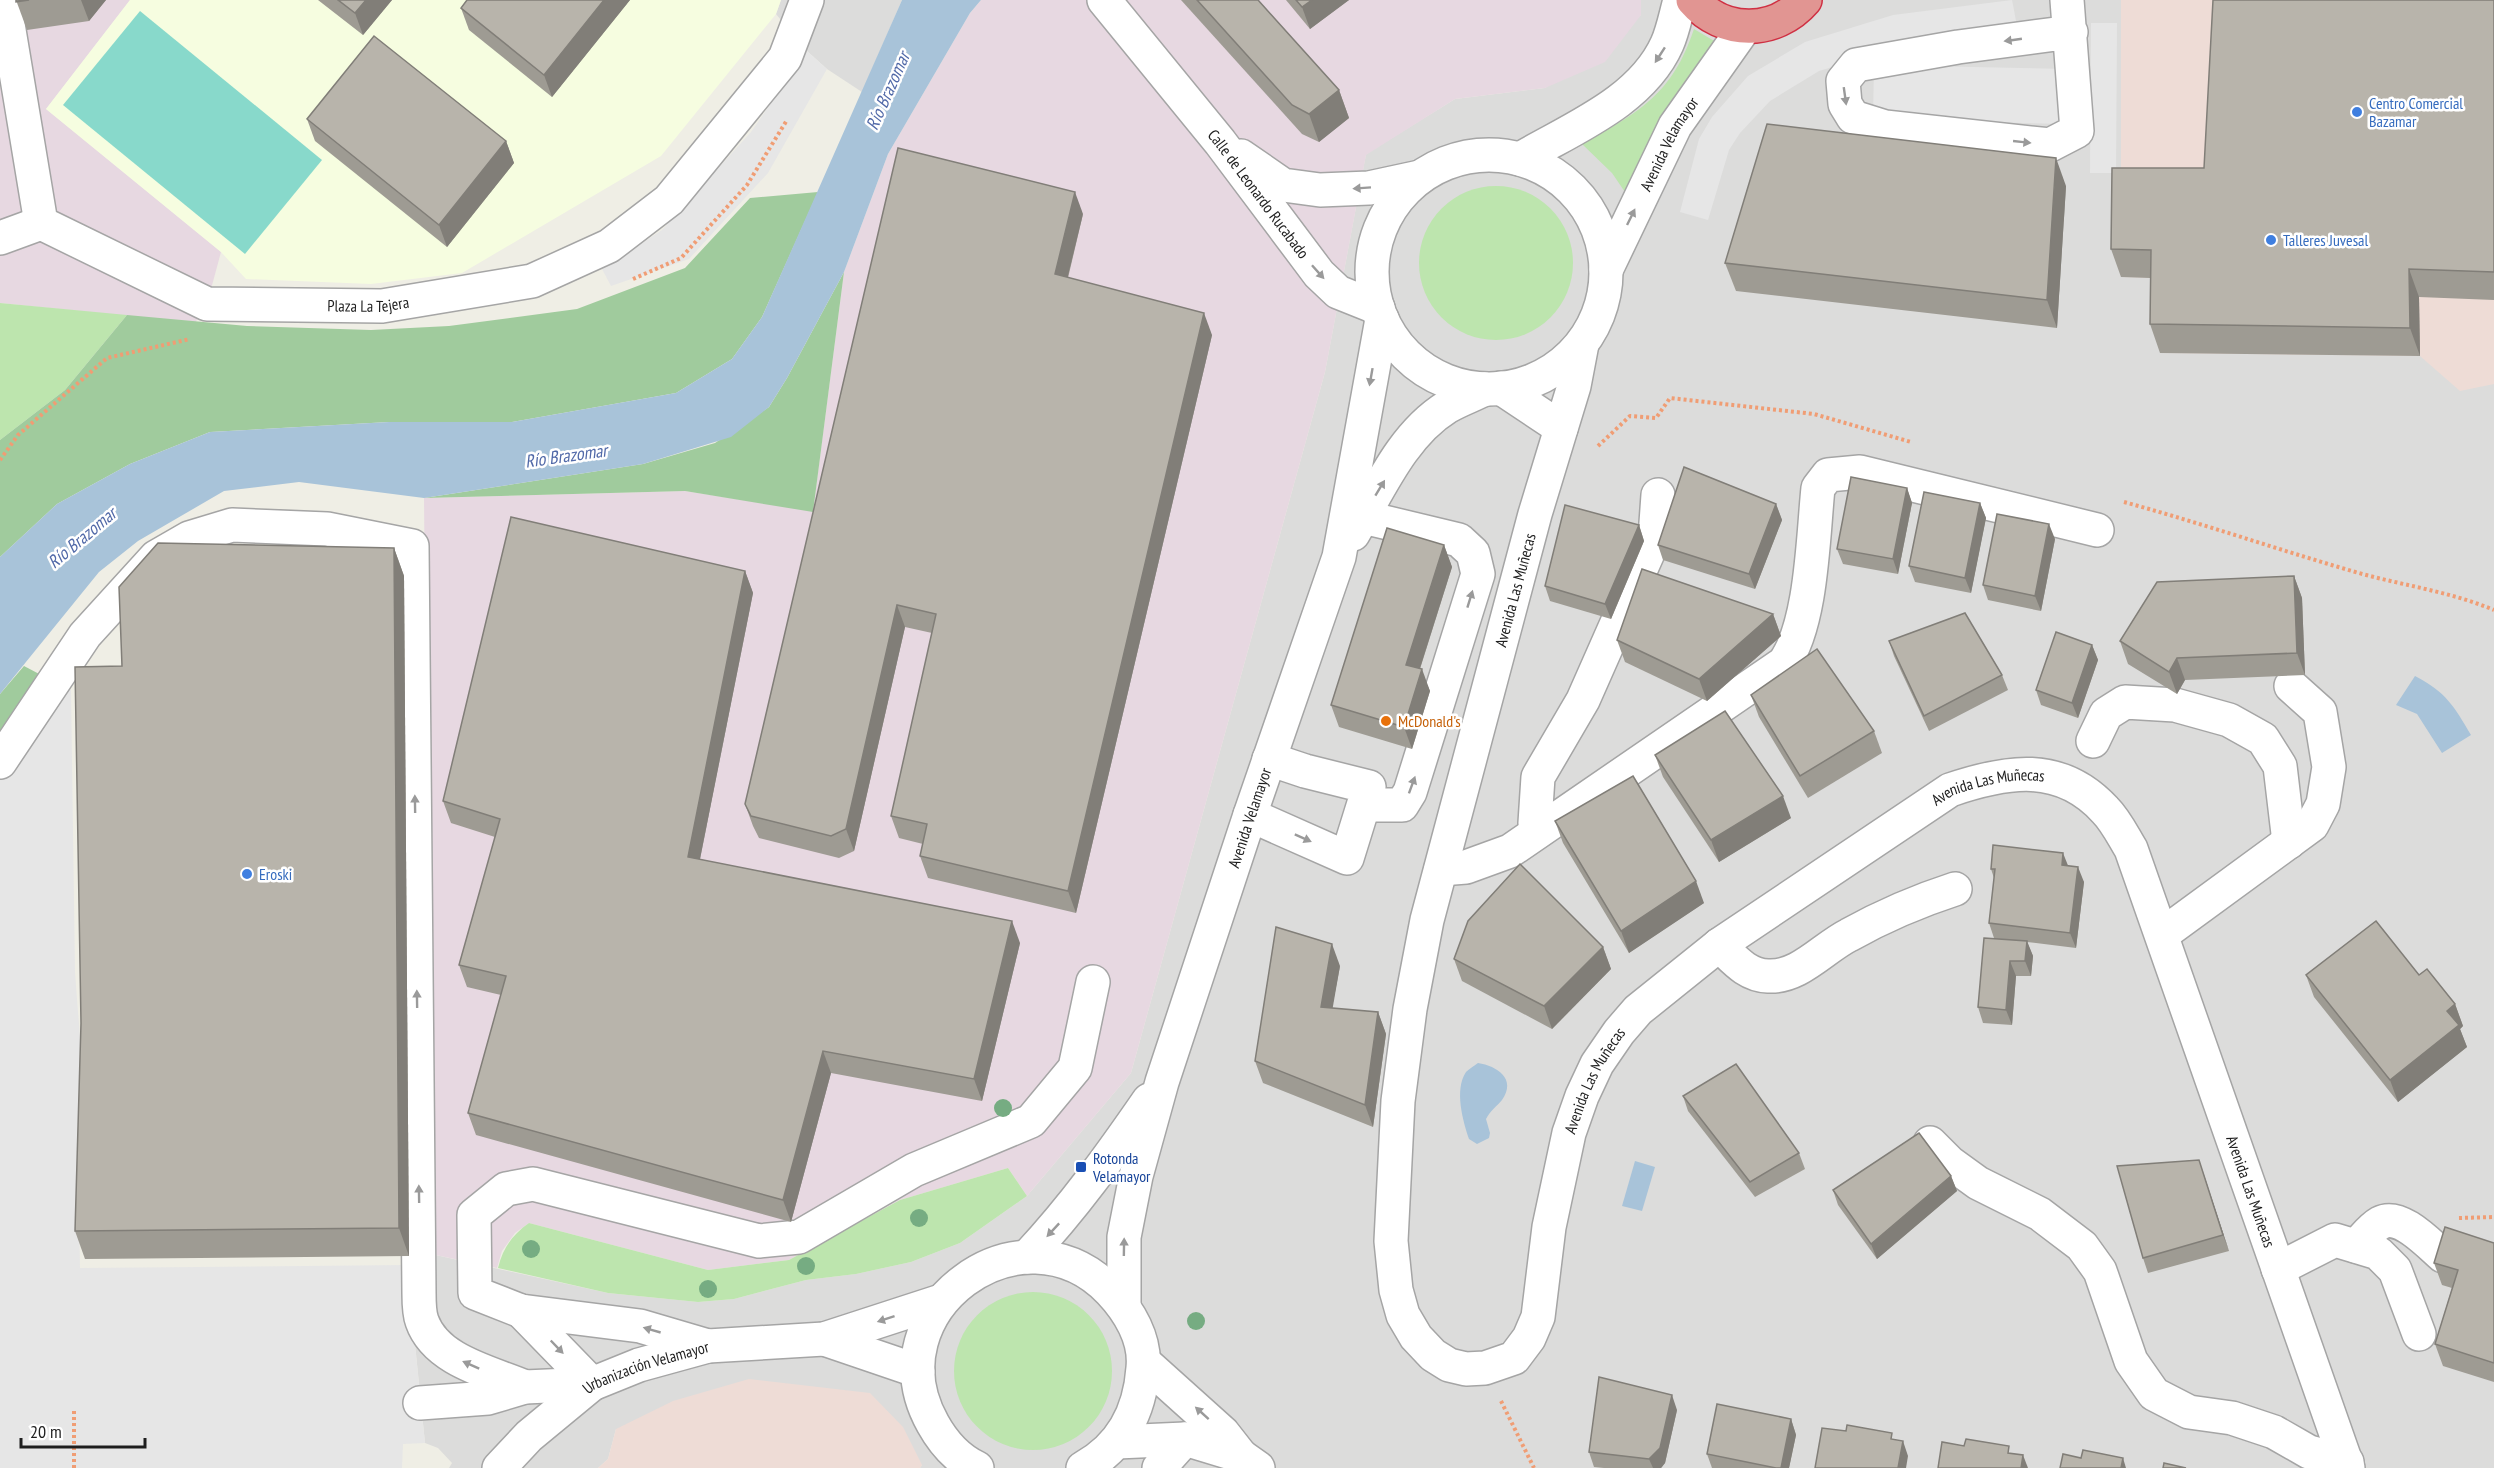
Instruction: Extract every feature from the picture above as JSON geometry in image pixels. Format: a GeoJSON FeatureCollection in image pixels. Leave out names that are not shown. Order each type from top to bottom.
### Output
{"type":"FeatureCollection","features":[{"type":"Feature","properties":{"kind":"highway"},"geometry":{"type":"LineString","coordinates":[[1693,0],[1709,15],[1726,24],[1745,27],[1767,25],[1787,16],[1807,1]]}},
{"type":"Feature","properties":{"kind":"street"},"geometry":{"type":"LineString","coordinates":[[0,238],[41,223],[4,0]]}},
{"type":"Feature","properties":{"kind":"street","name":"Plaza La Tejera"},"geometry":{"type":"LineString","coordinates":[[41,223],[207,304],[382,306],[532,281],[609,246],[669,200],[785,58],[807,0]]}},
{"type":"Feature","properties":{"kind":"street"},"geometry":{"type":"LineString","coordinates":[[1104,0],[1220,142]]}},
{"type":"Feature","properties":{"kind":"street"},"geometry":{"type":"LineString","coordinates":[[1520,159],[1610,108],[1643,81],[1667,45],[1680,0]]}},
{"type":"Feature","properties":{"kind":"street"},"geometry":{"type":"LineString","coordinates":[[2069,16],[2078,131],[2050,145],[1885,127],[1853,117],[1845,104],[1843,81],[1856,65],[1958,47],[2069,16]]}},
{"type":"Feature","properties":{"kind":"street","name":"Avenida Velamayor"},"geometry":{"type":"LineString","coordinates":[[1606,270],[1675,126],[1745,27]]}},
{"type":"Feature","properties":{"kind":"street","name":"Calle de Leonardo Rucabado"},"geometry":{"type":"LineString","coordinates":[[1220,142],[1283,186],[1320,190],[1369,188],[1420,177]]}},
{"type":"Feature","properties":{"kind":"street","name":"Calle de Leonardo Rucabado"},"geometry":{"type":"LineString","coordinates":[[1220,142],[1319,274],[1338,292],[1380,314]]}},
{"type":"Feature","properties":{"kind":"street"},"geometry":{"type":"LineString","coordinates":[[1485,155],[1520,159],[1554,175],[1582,201],[1600,233],[1606,270],[1598,316],[1582,344],[1548,374],[1517,385],[1493,388],[1453,383],[1424,369],[1399,347],[1380,314],[1372,273],[1378,236],[1394,204],[1420,177],[1451,161],[1468,157],[1485,155]]}},
{"type":"Feature","properties":{"kind":"street"},"geometry":{"type":"LineString","coordinates":[[1339,557],[1380,314]]}},
{"type":"Feature","properties":{"kind":"street","name":"Avenida Las Muñecas"},"geometry":{"type":"LineString","coordinates":[[1582,344],[1574,386],[1532,524],[1427,920],[1410,1009],[1398,1101],[1391,1240],[1393,1268],[1403,1315],[1416,1337],[1433,1355],[1449,1365],[1466,1369],[1485,1368],[1514,1358],[1529,1338],[1538,1317],[1558,1180],[1569,1133],[1597,1064],[1619,1032],[1638,1010],[1719,945],[1950,790],[1984,779],[2013,774],[2037,774],[2062,779],[2088,793],[2107,811],[2131,849],[2163,934],[2347,1465]]}},
{"type":"Feature","properties":{"kind":"street"},"geometry":{"type":"LineString","coordinates":[[1493,388],[1561,428]]}},
{"type":"Feature","properties":{"kind":"street"},"geometry":{"type":"LineString","coordinates":[[1339,557],[1400,454],[1419,430],[1447,408],[1493,388]]}},
{"type":"Feature","properties":{"kind":"street"},"geometry":{"type":"LineString","coordinates":[[1441,869],[1466,867],[1510,851],[1784,663],[1793,650],[1806,600],[1818,488],[1828,475],[1860,472],[2097,530]]}},
{"type":"Feature","properties":{"kind":"street"},"geometry":{"type":"LineString","coordinates":[[1537,832],[1534,823],[1539,777],[1583,700],[1655,537],[1658,495]]}},
{"type":"Feature","properties":{"kind":"street"},"geometry":{"type":"LineString","coordinates":[[1363,517],[1459,540],[1473,553],[1478,574],[1410,792],[1402,805],[1365,805]]}},
{"type":"Feature","properties":{"kind":"street"},"geometry":{"type":"LineString","coordinates":[[0,762],[85,635],[156,557],[189,538],[232,525],[327,529],[412,546],[418,1293],[421,1320],[432,1338],[448,1354],[525,1387]]}},
{"type":"Feature","properties":{"kind":"street","name":"Avenida Velamayor"},"geometry":{"type":"LineString","coordinates":[[1124,1305],[1124,1237],[1136,1176],[1162,1082],[1250,815],[1339,557]]}},
{"type":"Feature","properties":{"kind":"street"},"geometry":{"type":"LineString","coordinates":[[2163,934],[2312,825],[2323,804],[2329,767],[2320,712],[2291,686]]}},
{"type":"Feature","properties":{"kind":"street"},"geometry":{"type":"LineString","coordinates":[[2093,741],[2106,714],[2125,702],[2175,705],[2229,720],[2263,739],[2280,766],[2289,842]]}},
{"type":"Feature","properties":{"kind":"street"},"geometry":{"type":"LineString","coordinates":[[1250,815],[1347,858],[1369,787],[1305,771],[1269,759]]}},
{"type":"Feature","properties":{"kind":"street"},"geometry":{"type":"LineString","coordinates":[[1719,945],[1748,972],[1777,976],[1798,969],[1847,936],[1914,902],[1955,889]]}},
{"type":"Feature","properties":{"kind":"street"},"geometry":{"type":"LineString","coordinates":[[708,1346],[640,1326],[521,1311],[476,1293],[474,1215],[506,1189],[533,1184],[759,1241],[799,1237],[914,1170],[1031,1121],[1075,1068],[1094,982]]}},
{"type":"Feature","properties":{"kind":"street","name":"Avenida Velamayor"},"geometry":{"type":"LineString","coordinates":[[1027,1257],[1062,1220],[1096,1177],[1162,1082]]}},
{"type":"Feature","properties":{"kind":"street"},"geometry":{"type":"LineString","coordinates":[[1930,1143],[1949,1162],[1978,1183],[2040,1214],[2082,1246],[2100,1271],[2131,1361],[2154,1394],[2189,1412],[2232,1418],[2274,1432],[2309,1452],[2347,1465]]}},
{"type":"Feature","properties":{"kind":"street"},"geometry":{"type":"LineString","coordinates":[[2356,1246],[2381,1222],[2391,1221],[2403,1223],[2443,1256]]}},
{"type":"Feature","properties":{"kind":"street"},"geometry":{"type":"LineString","coordinates":[[2278,1269],[2335,1240],[2378,1253],[2394,1270],[2419,1334]]}},
{"type":"Feature","properties":{"kind":"street"},"geometry":{"type":"LineString","coordinates":[[961,1462],[938,1434],[927,1414],[920,1393],[918,1371],[921,1345],[941,1301],[958,1283],[979,1269],[1003,1260],[1027,1257],[1064,1262],[1098,1278],[1124,1305],[1138,1332],[1144,1362],[1142,1390],[1133,1418],[1117,1442],[1097,1461],[1083,1468]]}},
{"type":"Feature","properties":{"kind":"street","name":"Urbanización Velamayor"},"geometry":{"type":"LineString","coordinates":[[499,1468],[529,1436],[592,1384],[639,1365],[708,1346],[824,1339],[941,1301]]}},
{"type":"Feature","properties":{"kind":"street"},"geometry":{"type":"LineString","coordinates":[[521,1311],[592,1384]]}},
{"type":"Feature","properties":{"kind":"street","name":"Urbanización Velamayor"},"geometry":{"type":"LineString","coordinates":[[824,1339],[918,1371]]}},
{"type":"Feature","properties":{"kind":"street"},"geometry":{"type":"LineString","coordinates":[[1144,1362],[1223,1432],[1249,1462]]}},
{"type":"Feature","properties":{"kind":"street"},"geometry":{"type":"LineString","coordinates":[[420,1403],[488,1398],[525,1387],[592,1384]]}},
{"type":"Feature","properties":{"kind":"street"},"geometry":{"type":"LineString","coordinates":[[1117,1442],[1185,1439],[1249,1462]]}},
{"type":"Feature","properties":{"kind":"street"},"geometry":{"type":"LineString","coordinates":[[1159,1468],[1185,1439]]}},
{"type":"Feature","properties":{"kind":"path"},"geometry":{"type":"LineString","coordinates":[[1595,453],[1599,444],[1630,416],[1656,418],[1670,398]]}},
{"type":"Feature","properties":{"kind":"path"},"geometry":{"type":"LineString","coordinates":[[1485,1368],[1534,1468]]}},
{"type":"Feature","properties":{"kind":"path"},"geometry":{"type":"LineString","coordinates":[[74,1409],[74,1468]]}},
{"type":"Feature","properties":{"kind":"shaded area"},"geometry":{"type":"Polygon","coordinates":[[[0,0],[130,0],[46,109],[221,252],[207,304],[195,323],[0,303],[0,0]]]}},
{"type":"Feature","properties":{"kind":"shaded area"},"geometry":{"type":"Polygon","coordinates":[[[130,0],[781,0],[776,14],[661,156],[462,273],[371,284],[246,279],[221,252],[46,109],[130,0]]]}},
{"type":"Feature","properties":{"kind":"shaded area"},"geometry":{"type":"Polygon","coordinates":[[[781,0],[902,0],[862,92],[827,69],[807,51],[776,14],[781,0]]]}},
{"type":"Feature","properties":{"kind":"shaded area"},"geometry":{"type":"Polygon","coordinates":[[[981,0],[1641,0],[1641,15],[1605,62],[1545,88],[1455,99],[1366,155],[1325,372],[1131,1073],[1027,1196],[1008,1168],[900,1200],[789,1260],[708,1270],[529,1223],[515,1233],[502,1251],[497,1268],[431,1254],[424,498],[685,491],[813,511],[844,272],[888,154],[970,13],[981,0]]]}},
{"type":"Feature","properties":{"kind":"shaded area"},"geometry":{"type":"Polygon","coordinates":[[[1641,0],[2494,0],[2494,1468],[920,1468],[922,1465],[616,1429],[608,1459],[598,1468],[449,1468],[452,1463],[438,1448],[425,1443],[407,1265],[431,1254],[608,1293],[698,1302],[734,1299],[806,1280],[856,1274],[911,1262],[960,1243],[1027,1196],[1131,1073],[1325,372],[1366,154],[1455,99],[1545,88],[1641,15],[1641,0]]]}},
{"type":"Feature","properties":{"kind":"shaded area"},"geometry":{"type":"Polygon","coordinates":[[[2012,0],[2018,31],[1906,45],[1819,71],[1770,101],[1740,133],[1729,150],[1708,220],[1680,212],[1699,139],[1712,117],[1748,76],[1805,42],[1893,15],[2012,0]]]}},
{"type":"Feature","properties":{"kind":"shaded area"},"geometry":{"type":"Polygon","coordinates":[[[2121,0],[2494,0],[2494,384],[2460,391],[2420,356],[2160,353],[2161,278],[2121,277],[2121,0]]]}},
{"type":"Feature","properties":{"kind":"shaded area"},"geometry":{"type":"Polygon","coordinates":[[[140,11],[322,160],[245,254],[63,105],[140,11]]]}},
{"type":"Feature","properties":{"kind":"shaded area"},"geometry":{"type":"Polygon","coordinates":[[[2091,23],[2117,23],[2116,173],[2090,173],[2091,23]]]}},
{"type":"Feature","properties":{"kind":"shaded area"},"geometry":{"type":"Polygon","coordinates":[[[807,51],[827,69],[768,173],[689,259],[611,286],[602,269],[662,230],[751,132],[807,51]]]}},
{"type":"Feature","properties":{"kind":"shaded area"},"geometry":{"type":"Polygon","coordinates":[[[1874,65],[2067,69],[2065,124],[1873,119],[1874,65]]]}},
{"type":"Feature","properties":{"kind":"shaded area"},"geometry":{"type":"Polygon","coordinates":[[[54,684],[71,690],[75,973],[82,1063],[78,1158],[80,1268],[407,1265],[425,1443],[403,1444],[402,1468],[0,1468],[0,735],[54,684]]]}},
{"type":"Feature","properties":{"kind":"shaded area"},"geometry":{"type":"Polygon","coordinates":[[[749,1379],[870,1393],[903,1427],[922,1465],[920,1468],[598,1468],[608,1459],[616,1429],[673,1401],[749,1379]]]}},
{"type":"Feature","properties":{"kind":"green space"},"geometry":{"type":"Polygon","coordinates":[[[1694,29],[1721,45],[1667,110],[1648,144],[1627,195],[1612,173],[1582,144],[1637,111],[1664,86],[1685,52],[1694,29]]]}},
{"type":"Feature","properties":{"kind":"green space"},"geometry":{"type":"Polygon","coordinates":[[[1496,186],[1511,187],[1526,192],[1551,208],[1567,233],[1572,248],[1572,278],[1567,293],[1551,318],[1526,334],[1511,339],[1496,340],[1481,339],[1466,334],[1441,318],[1425,293],[1420,278],[1419,263],[1420,248],[1425,233],[1441,208],[1466,192],[1481,187],[1496,186]]]}},
{"type":"Feature","properties":{"kind":"green space"},"geometry":{"type":"Polygon","coordinates":[[[818,192],[762,317],[732,359],[676,393],[512,422],[389,422],[210,432],[130,464],[57,504],[0,557],[0,440],[65,390],[127,315],[247,326],[371,330],[449,326],[577,309],[685,268],[750,198],[818,192]]]}},
{"type":"Feature","properties":{"kind":"green space"},"geometry":{"type":"Polygon","coordinates":[[[844,272],[813,512],[685,491],[424,498],[643,464],[715,443],[769,407],[844,272]]]}},
{"type":"Feature","properties":{"kind":"green space"},"geometry":{"type":"Polygon","coordinates":[[[0,303],[127,315],[65,390],[0,440],[0,303]]]}},
{"type":"Feature","properties":{"kind":"green space"},"geometry":{"type":"Polygon","coordinates":[[[24,666],[43,676],[0,735],[0,694],[24,666]]]}},
{"type":"Feature","properties":{"kind":"green space"},"geometry":{"type":"Polygon","coordinates":[[[1008,1168],[1027,1196],[960,1243],[911,1262],[856,1274],[806,1280],[734,1299],[698,1302],[608,1293],[498,1268],[509,1242],[529,1223],[708,1270],[789,1260],[900,1200],[1008,1168]]]}},
{"type":"Feature","properties":{"kind":"green space"},"geometry":{"type":"Polygon","coordinates":[[[1033,1292],[1048,1293],[1063,1298],[1077,1305],[1089,1315],[1099,1327],[1106,1341],[1111,1356],[1111,1386],[1106,1401],[1099,1415],[1089,1427],[1077,1437],[1063,1444],[1048,1449],[1033,1450],[1018,1449],[1003,1444],[989,1437],[977,1427],[967,1415],[960,1401],[955,1386],[954,1371],[955,1356],[960,1341],[967,1327],[977,1315],[989,1305],[1003,1298],[1018,1293],[1033,1292]]]}},
{"type":"Feature","properties":{"kind":"water","name":"Río Brazomar"},"geometry":{"type":"Polygon","coordinates":[[[902,0],[981,0],[970,13],[888,154],[844,272],[787,378],[769,407],[731,437],[643,464],[424,498],[299,482],[224,491],[138,541],[99,572],[0,694],[0,557],[57,504],[130,464],[210,432],[389,422],[512,422],[676,393],[732,359],[762,317],[902,0]]]}},
{"type":"Feature","properties":{"kind":"water"},"geometry":{"type":"Polygon","coordinates":[[[2415,676],[2442,694],[2471,735],[2442,753],[2417,714],[2396,705],[2415,676]]]}},
{"type":"Feature","properties":{"kind":"water"},"geometry":{"type":"Polygon","coordinates":[[[1478,1063],[1498,1070],[1506,1080],[1507,1086],[1502,1100],[1486,1119],[1489,1138],[1477,1144],[1469,1139],[1462,1115],[1460,1096],[1462,1079],[1466,1072],[1478,1063]]]}},
{"type":"Feature","properties":{"kind":"water"},"geometry":{"type":"Polygon","coordinates":[[[1635,1161],[1655,1167],[1642,1211],[1622,1206],[1635,1161]]]}},
{"type":"Feature","properties":{"kind":"building"},"geometry":{"type":"Polygon","coordinates":[[[338,0],[366,0],[355,13],[338,0]]]}},
{"type":"Feature","properties":{"kind":"building"},"geometry":{"type":"Polygon","coordinates":[[[467,0],[604,0],[544,75],[461,8],[467,0]]]}},
{"type":"Feature","properties":{"kind":"building"},"geometry":{"type":"Polygon","coordinates":[[[1197,0],[1258,0],[1339,90],[1309,114],[1292,105],[1197,0]]]}},
{"type":"Feature","properties":{"kind":"building"},"geometry":{"type":"Polygon","coordinates":[[[1296,0],[1312,0],[1302,7],[1296,0]]]}},
{"type":"Feature","properties":{"kind":"building"},"geometry":{"type":"Polygon","coordinates":[[[2213,0],[2494,0],[2494,272],[2409,269],[2410,328],[2150,324],[2151,250],[2111,249],[2112,168],[2204,168],[2213,0]]]}},
{"type":"Feature","properties":{"kind":"building"},"geometry":{"type":"Polygon","coordinates":[[[374,36],[506,141],[439,225],[307,119],[374,36]]]}},
{"type":"Feature","properties":{"kind":"building"},"geometry":{"type":"Polygon","coordinates":[[[1767,124],[2056,158],[2047,300],[1725,263],[1767,124]]]}},
{"type":"Feature","properties":{"kind":"building"},"geometry":{"type":"Polygon","coordinates":[[[898,148],[1075,192],[1055,274],[1204,313],[1068,891],[920,856],[927,824],[891,816],[936,614],[897,605],[846,829],[831,836],[751,816],[745,804],[898,148]]]}},
{"type":"Feature","properties":{"kind":"building"},"geometry":{"type":"Polygon","coordinates":[[[1684,467],[1776,504],[1749,574],[1658,545],[1684,467]]]}},
{"type":"Feature","properties":{"kind":"building"},"geometry":{"type":"Polygon","coordinates":[[[1851,477],[1907,488],[1893,559],[1837,549],[1851,477]]]}},
{"type":"Feature","properties":{"kind":"building"},"geometry":{"type":"Polygon","coordinates":[[[1924,492],[1980,503],[1965,578],[1909,566],[1924,492]]]}},
{"type":"Feature","properties":{"kind":"building"},"geometry":{"type":"Polygon","coordinates":[[[1565,505],[1639,525],[1605,604],[1545,586],[1565,505]]]}},
{"type":"Feature","properties":{"kind":"building"},"geometry":{"type":"Polygon","coordinates":[[[1997,514],[2049,524],[2035,596],[1983,585],[1997,514]]]}},
{"type":"Feature","properties":{"kind":"building"},"geometry":{"type":"Polygon","coordinates":[[[511,517],[745,571],[688,857],[1012,921],[974,1079],[823,1051],[783,1200],[468,1113],[506,976],[459,965],[500,819],[443,801],[511,517]]]}},
{"type":"Feature","properties":{"kind":"building"},"geometry":{"type":"Polygon","coordinates":[[[1387,528],[1444,545],[1406,665],[1422,669],[1404,727],[1331,705],[1387,528]]]}},
{"type":"Feature","properties":{"kind":"building","name":"Eroski"},"geometry":{"type":"Polygon","coordinates":[[[158,543],[394,548],[399,1228],[75,1231],[81,1023],[75,667],[122,666],[119,587],[158,543]]]}},
{"type":"Feature","properties":{"kind":"building"},"geometry":{"type":"Polygon","coordinates":[[[1642,569],[1773,614],[1699,679],[1617,640],[1642,569]]]}},
{"type":"Feature","properties":{"kind":"building"},"geometry":{"type":"Polygon","coordinates":[[[2294,576],[2297,653],[2177,658],[2169,672],[2120,641],[2157,582],[2294,576]]]}},
{"type":"Feature","properties":{"kind":"building"},"geometry":{"type":"Polygon","coordinates":[[[1965,613],[2002,675],[1924,716],[1889,641],[1965,613]]]}},
{"type":"Feature","properties":{"kind":"building"},"geometry":{"type":"Polygon","coordinates":[[[2056,632],[2092,645],[2072,703],[2036,690],[2056,632]]]}},
{"type":"Feature","properties":{"kind":"building"},"geometry":{"type":"Polygon","coordinates":[[[1817,649],[1874,731],[1800,776],[1751,695],[1817,649]]]}},
{"type":"Feature","properties":{"kind":"building"},"geometry":{"type":"Polygon","coordinates":[[[1725,711],[1783,796],[1711,840],[1655,755],[1725,711]]]}},
{"type":"Feature","properties":{"kind":"building"},"geometry":{"type":"Polygon","coordinates":[[[1633,776],[1696,881],[1621,931],[1555,821],[1633,776]]]}},
{"type":"Feature","properties":{"kind":"building"},"geometry":{"type":"Polygon","coordinates":[[[1993,845],[2063,853],[2062,865],[2078,867],[2070,933],[1989,923],[1995,869],[1991,869],[1993,845]]]}},
{"type":"Feature","properties":{"kind":"building"},"geometry":{"type":"Polygon","coordinates":[[[1520,864],[1603,947],[1544,1006],[1454,959],[1468,921],[1520,864]]]}},
{"type":"Feature","properties":{"kind":"building"},"geometry":{"type":"Polygon","coordinates":[[[2376,921],[2419,975],[2427,969],[2455,1004],[2447,1011],[2459,1025],[2390,1080],[2306,975],[2376,921]]]}},
{"type":"Feature","properties":{"kind":"building"},"geometry":{"type":"Polygon","coordinates":[[[1276,927],[1332,944],[1321,1007],[1378,1012],[1365,1105],[1255,1061],[1276,927]]]}},
{"type":"Feature","properties":{"kind":"building"},"geometry":{"type":"Polygon","coordinates":[[[1984,938],[2027,941],[2025,961],[2010,961],[2006,1010],[1978,1007],[1984,938]]]}},
{"type":"Feature","properties":{"kind":"building"},"geometry":{"type":"Polygon","coordinates":[[[1736,1064],[1799,1153],[1750,1182],[1683,1096],[1736,1064]]]}},
{"type":"Feature","properties":{"kind":"building"},"geometry":{"type":"Polygon","coordinates":[[[1919,1133],[1951,1176],[1871,1244],[1833,1190],[1919,1133]]]}},
{"type":"Feature","properties":{"kind":"building"},"geometry":{"type":"Polygon","coordinates":[[[2199,1160],[2223,1235],[2143,1258],[2117,1166],[2199,1160]]]}},
{"type":"Feature","properties":{"kind":"building"},"geometry":{"type":"Polygon","coordinates":[[[2445,1227],[2494,1243],[2494,1363],[2435,1344],[2458,1270],[2434,1263],[2445,1227]]]}},
{"type":"Feature","properties":{"kind":"building"},"geometry":{"type":"Polygon","coordinates":[[[1599,1377],[1672,1395],[1660,1448],[1649,1459],[1589,1452],[1599,1377]]]}},
{"type":"Feature","properties":{"kind":"building"},"geometry":{"type":"Polygon","coordinates":[[[1717,1404],[1791,1419],[1781,1468],[1707,1454],[1717,1404]]]}},
{"type":"Feature","properties":{"kind":"building"},"geometry":{"type":"Polygon","coordinates":[[[1847,1425],[1892,1433],[1891,1439],[1903,1441],[1898,1468],[1815,1468],[1822,1428],[1846,1431],[1847,1425]]]}},
{"type":"Feature","properties":{"kind":"building"},"geometry":{"type":"Polygon","coordinates":[[[1966,1439],[2009,1446],[2008,1453],[2023,1455],[2021,1468],[1938,1468],[1942,1442],[1964,1446],[1966,1439]]]}},
{"type":"Feature","properties":{"kind":"building"},"geometry":{"type":"Polygon","coordinates":[[[2083,1450],[2123,1458],[2121,1468],[2060,1468],[2063,1454],[2081,1458],[2083,1450]]]}},
{"type":"Feature","properties":{"kind":"building"},"geometry":{"type":"Polygon","coordinates":[[[2164,1463],[2186,1468],[2163,1468],[2164,1463]]]}},
{"type":"Feature","properties":{"kind":"place","name":"Centro Comercial Bazamar"},"geometry":{"type":"Point","coordinates":[2357,112]}},
{"type":"Feature","properties":{"kind":"place","name":"Talleres Juvesal"},"geometry":{"type":"Point","coordinates":[2271,240]}},
{"type":"Feature","properties":{"kind":"place","name":"McDonald's"},"geometry":{"type":"Point","coordinates":[1386,721]}},
{"type":"Feature","properties":{"kind":"place","name":"Eroski"},"geometry":{"type":"Point","coordinates":[247,874]}},
{"type":"Feature","properties":{"kind":"place","name":"Rotonda Velamayor"},"geometry":{"type":"Point","coordinates":[1081,1167]}}]}
